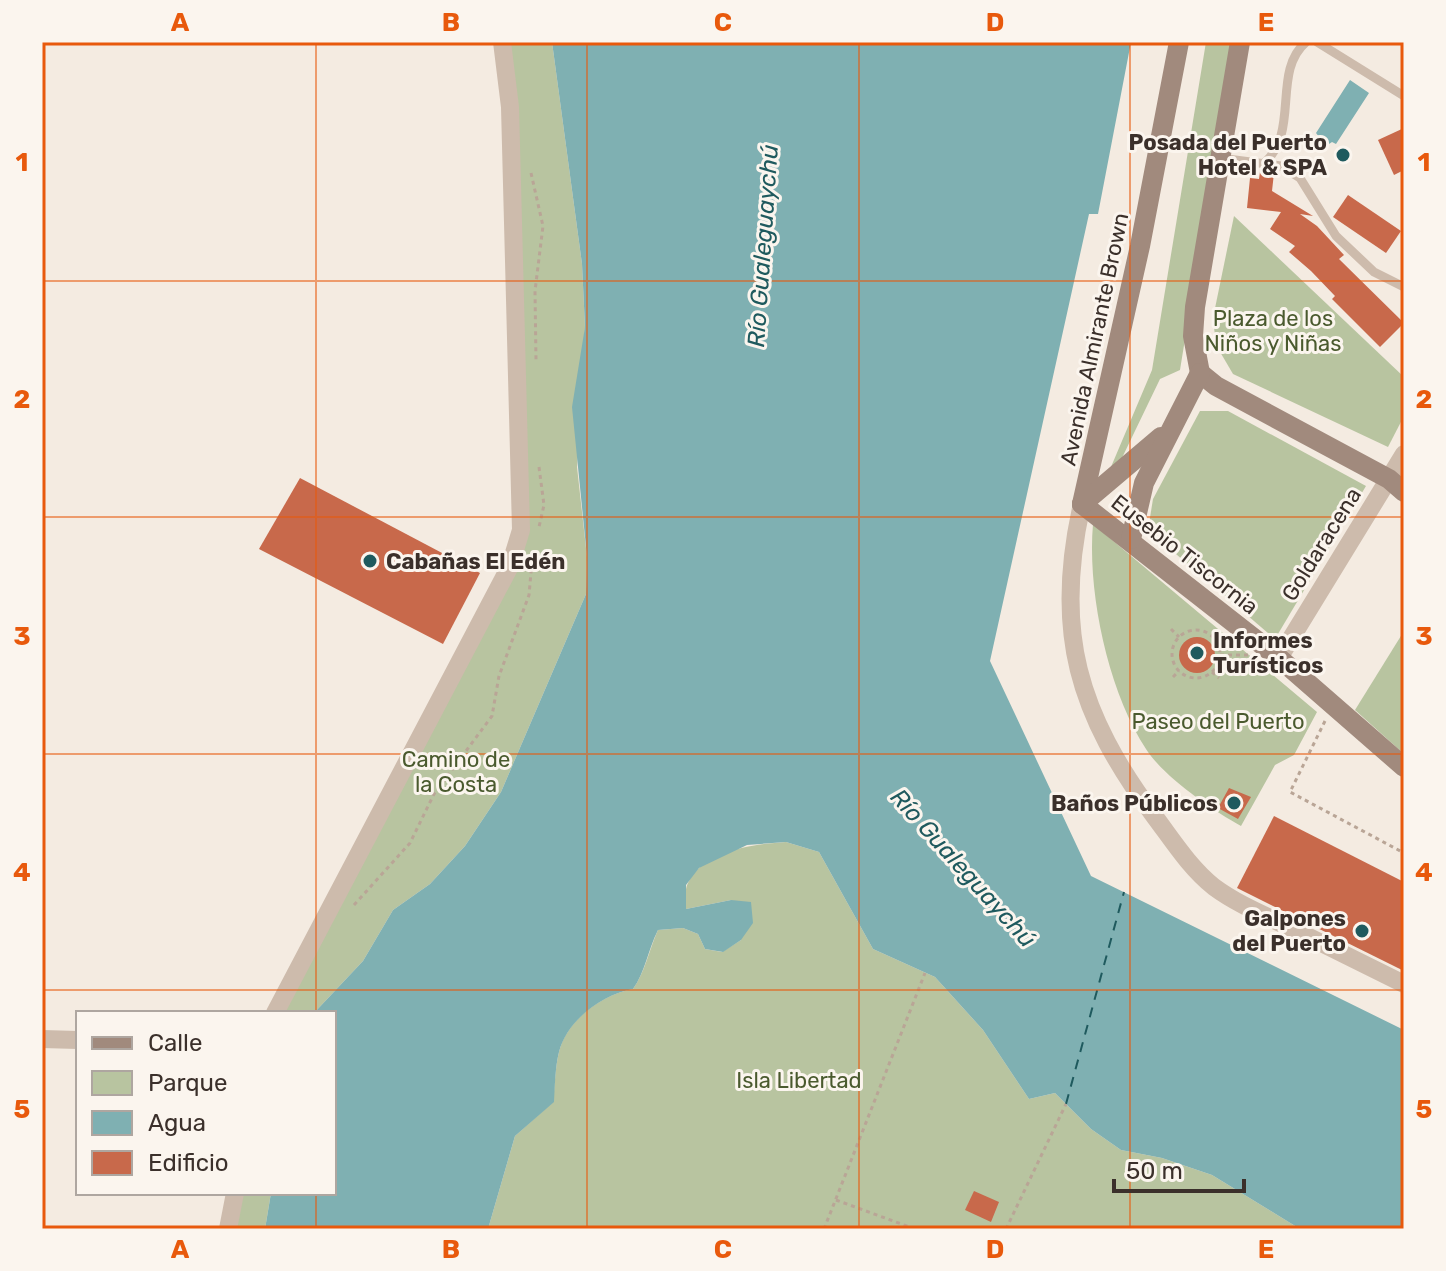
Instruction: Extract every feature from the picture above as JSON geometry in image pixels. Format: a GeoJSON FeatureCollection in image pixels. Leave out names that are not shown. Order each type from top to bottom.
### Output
{"type":"FeatureCollection","features":[{"type":"Feature","properties":{"kind":"main road","name":"Avenida Almirante Brown"},"geometry":{"type":"LineString","coordinates":[[1082,504],[1140,246],[1179,42]]}},
{"type":"Feature","properties":{"kind":"main road"},"geometry":{"type":"LineString","coordinates":[[1131,539],[1141,491],[1200,373],[1193,336],[1195,307],[1240,42]]}},
{"type":"Feature","properties":{"kind":"main road"},"geometry":{"type":"LineString","coordinates":[[1200,373],[1216,386],[1399,485]]}},
{"type":"Feature","properties":{"kind":"main road"},"geometry":{"type":"LineString","coordinates":[[1082,504],[1170,429]]}},
{"type":"Feature","properties":{"kind":"main road","name":"Eusebio Tiscornia"},"geometry":{"type":"LineString","coordinates":[[1082,504],[1131,539],[1279,658],[1404,767]]}},
{"type":"Feature","properties":{"kind":"street"},"geometry":{"type":"LineString","coordinates":[[276,1011],[510,566],[521,530],[510,107],[502,42]]}},
{"type":"Feature","properties":{"kind":"street","name":"Goldaracena"},"geometry":{"type":"LineString","coordinates":[[1279,658],[1399,485],[1404,454]]}},
{"type":"Feature","properties":{"kind":"street"},"geometry":{"type":"LineString","coordinates":[[1082,504],[1069,616],[1074,659],[1085,696],[1110,749],[1147,806],[1182,853],[1215,888],[1404,984]]}},
{"type":"Feature","properties":{"kind":"street"},"geometry":{"type":"LineString","coordinates":[[42,1039],[76,1040]]}},
{"type":"Feature","properties":{"kind":"street"},"geometry":{"type":"LineString","coordinates":[[228,1229],[235,1195]]}},
{"type":"Feature","properties":{"kind":"lane"},"geometry":{"type":"LineString","coordinates":[[1263,164],[1276,154],[1283,135],[1292,62],[1306,42]]}},
{"type":"Feature","properties":{"kind":"lane"},"geometry":{"type":"LineString","coordinates":[[1317,42],[1404,96]]}},
{"type":"Feature","properties":{"kind":"lane"},"geometry":{"type":"LineString","coordinates":[[1220,158],[1281,166],[1300,178],[1336,236],[1374,272],[1404,287]]}},
{"type":"Feature","properties":{"kind":"path"},"geometry":{"type":"LineString","coordinates":[[530,168],[543,226],[535,291],[536,367]]}},
{"type":"Feature","properties":{"kind":"path"},"geometry":{"type":"LineString","coordinates":[[537,537],[544,505],[538,462]]}},
{"type":"Feature","properties":{"kind":"path"},"geometry":{"type":"LineString","coordinates":[[351,910],[410,843],[434,794],[492,716],[499,676],[529,595],[532,559]]}},
{"type":"Feature","properties":{"kind":"path"},"geometry":{"type":"LineString","coordinates":[[1171,629],[1179,637]]}},
{"type":"Feature","properties":{"kind":"path"},"geometry":{"type":"LineString","coordinates":[[1196,630],[1214,638],[1220,655],[1212,672],[1194,678],[1179,671],[1172,657],[1179,637],[1196,630]]}},
{"type":"Feature","properties":{"kind":"path"},"geometry":{"type":"LineString","coordinates":[[1214,638],[1219,633]]}},
{"type":"Feature","properties":{"kind":"path"},"geometry":{"type":"LineString","coordinates":[[1173,677],[1179,671]]}},
{"type":"Feature","properties":{"kind":"path"},"geometry":{"type":"LineString","coordinates":[[1212,672],[1219,678]]}},
{"type":"Feature","properties":{"kind":"path"},"geometry":{"type":"LineString","coordinates":[[1333,708],[1290,792],[1404,853]]}},
{"type":"Feature","properties":{"kind":"path"},"geometry":{"type":"LineString","coordinates":[[824,1229],[925,973]]}},
{"type":"Feature","properties":{"kind":"path"},"geometry":{"type":"LineString","coordinates":[[1006,1229],[1066,1104]]}},
{"type":"Feature","properties":{"kind":"path"},"geometry":{"type":"LineString","coordinates":[[835,1200],[915,1229]]}},
{"type":"Feature","properties":{"kind":"green space","name":"Camino de la Costa"},"geometry":{"type":"Polygon","coordinates":[[[502,42],[552,42],[582,264],[585,327],[577,467],[587,557],[586,594],[501,792],[465,846],[430,884],[393,910],[363,961],[316,1011],[276,1011],[521,530],[502,42]]]}},
{"type":"Feature","properties":{"kind":"green space"},"geometry":{"type":"Polygon","coordinates":[[[1206,42],[1233,42],[1180,370],[1160,379],[1121,460],[1108,474],[1152,370],[1206,42]]]}},
{"type":"Feature","properties":{"kind":"green space","name":"Plaza de los Niños y Niñas"},"geometry":{"type":"Polygon","coordinates":[[[1234,216],[1404,377],[1404,416],[1388,447],[1233,374],[1216,345],[1213,318],[1234,216]]]}},
{"type":"Feature","properties":{"kind":"green space"},"geometry":{"type":"Polygon","coordinates":[[[1200,411],[1228,411],[1366,486],[1275,639],[1148,530],[1153,499],[1200,411]]]}},
{"type":"Feature","properties":{"kind":"green space","name":"Paseo del Puerto"},"geometry":{"type":"Polygon","coordinates":[[[1093,524],[1317,712],[1294,755],[1275,765],[1241,826],[1203,802],[1164,771],[1146,749],[1133,725],[1111,670],[1097,610],[1093,580],[1093,524]]]}},
{"type":"Feature","properties":{"kind":"green space"},"geometry":{"type":"Polygon","coordinates":[[[1404,631],[1404,754],[1355,710],[1404,631]]]}},
{"type":"Feature","properties":{"kind":"green space","name":"Isla Libertad"},"geometry":{"type":"Polygon","coordinates":[[[786,842],[819,852],[873,949],[935,977],[983,1030],[1029,1099],[1055,1093],[1091,1129],[1121,1150],[1162,1158],[1212,1175],[1300,1229],[488,1229],[515,1136],[553,1102],[559,1052],[570,1029],[599,1002],[633,989],[658,930],[683,928],[698,934],[705,949],[722,952],[741,940],[731,900],[686,909],[688,883],[695,872],[717,856],[745,847],[786,842]]]}},
{"type":"Feature","properties":{"kind":"green space"},"geometry":{"type":"Polygon","coordinates":[[[235,1195],[271,1195],[265,1229],[228,1229],[235,1195]]]}},
{"type":"Feature","properties":{"kind":"water","name":"Río Gualeguaychú"},"geometry":{"type":"Polygon","coordinates":[[[552,42],[1131,42],[1098,214],[1089,214],[990,661],[1091,876],[1404,1030],[1404,1229],[1300,1229],[1212,1175],[1162,1158],[1121,1150],[1091,1129],[1055,1093],[1029,1099],[983,1030],[935,977],[873,949],[819,852],[786,842],[747,845],[699,868],[686,885],[686,909],[731,900],[751,902],[753,923],[741,940],[723,952],[705,949],[698,934],[683,928],[658,930],[633,989],[610,996],[588,1010],[570,1029],[558,1058],[554,1102],[515,1136],[488,1229],[265,1229],[271,1195],[336,1195],[336,1011],[316,1011],[363,961],[393,910],[430,884],[465,846],[501,792],[586,594],[587,557],[572,407],[585,327],[582,264],[552,42]]]}},
{"type":"Feature","properties":{"kind":"water"},"geometry":{"type":"Polygon","coordinates":[[[1350,80],[1369,93],[1336,144],[1332,142],[1326,146],[1316,133],[1350,80]]]}},
{"type":"Feature","properties":{"kind":"building"},"geometry":{"type":"Polygon","coordinates":[[[1404,128],[1404,170],[1394,175],[1378,140],[1404,128]]]}},
{"type":"Feature","properties":{"kind":"building"},"geometry":{"type":"Polygon","coordinates":[[[1260,172],[1274,173],[1272,191],[1313,216],[1300,214],[1317,226],[1344,255],[1339,259],[1404,323],[1380,347],[1332,299],[1335,296],[1289,252],[1295,246],[1270,229],[1281,212],[1247,208],[1250,178],[1259,179],[1260,172]]]}},
{"type":"Feature","properties":{"kind":"building"},"geometry":{"type":"Polygon","coordinates":[[[1348,195],[1401,231],[1386,253],[1333,217],[1348,195]]]}},
{"type":"Feature","properties":{"kind":"building","name":"Cabañas El Edén"},"geometry":{"type":"Polygon","coordinates":[[[300,478],[480,573],[443,644],[259,549],[300,478]]]}},
{"type":"Feature","properties":{"kind":"building","name":"Informes Turísticos"},"geometry":{"type":"Polygon","coordinates":[[[1197,637],[1209,643],[1215,655],[1209,667],[1197,673],[1185,667],[1179,655],[1185,643],[1197,637]]]}},
{"type":"Feature","properties":{"kind":"building","name":"Baños Públicos"},"geometry":{"type":"Polygon","coordinates":[[[1229,788],[1251,797],[1238,819],[1218,808],[1229,788]]]}},
{"type":"Feature","properties":{"kind":"building","name":"Galpones del Puerto"},"geometry":{"type":"Polygon","coordinates":[[[1274,816],[1404,882],[1404,971],[1237,888],[1274,816]]]}},
{"type":"Feature","properties":{"kind":"building"},"geometry":{"type":"Polygon","coordinates":[[[974,1191],[999,1202],[991,1222],[965,1210],[974,1191]]]}},
{"type":"Feature","properties":{"kind":"ferry route"},"geometry":{"type":"LineString","coordinates":[[1066,1104],[1124,892]]}},
{"type":"Feature","properties":{"kind":"place","name":"Posada del Puerto Hotel & SPA"},"geometry":{"type":"Point","coordinates":[1343,155]}},
{"type":"Feature","properties":{"kind":"place","name":"Cabañas El Edén"},"geometry":{"type":"Point","coordinates":[370,561]}},
{"type":"Feature","properties":{"kind":"place","name":"Informes Turísticos"},"geometry":{"type":"Point","coordinates":[1197,653]}},
{"type":"Feature","properties":{"kind":"place","name":"Baños Públicos"},"geometry":{"type":"Point","coordinates":[1234,803]}},
{"type":"Feature","properties":{"kind":"place","name":"Galpones del Puerto"},"geometry":{"type":"Point","coordinates":[1362,931]}}]}
